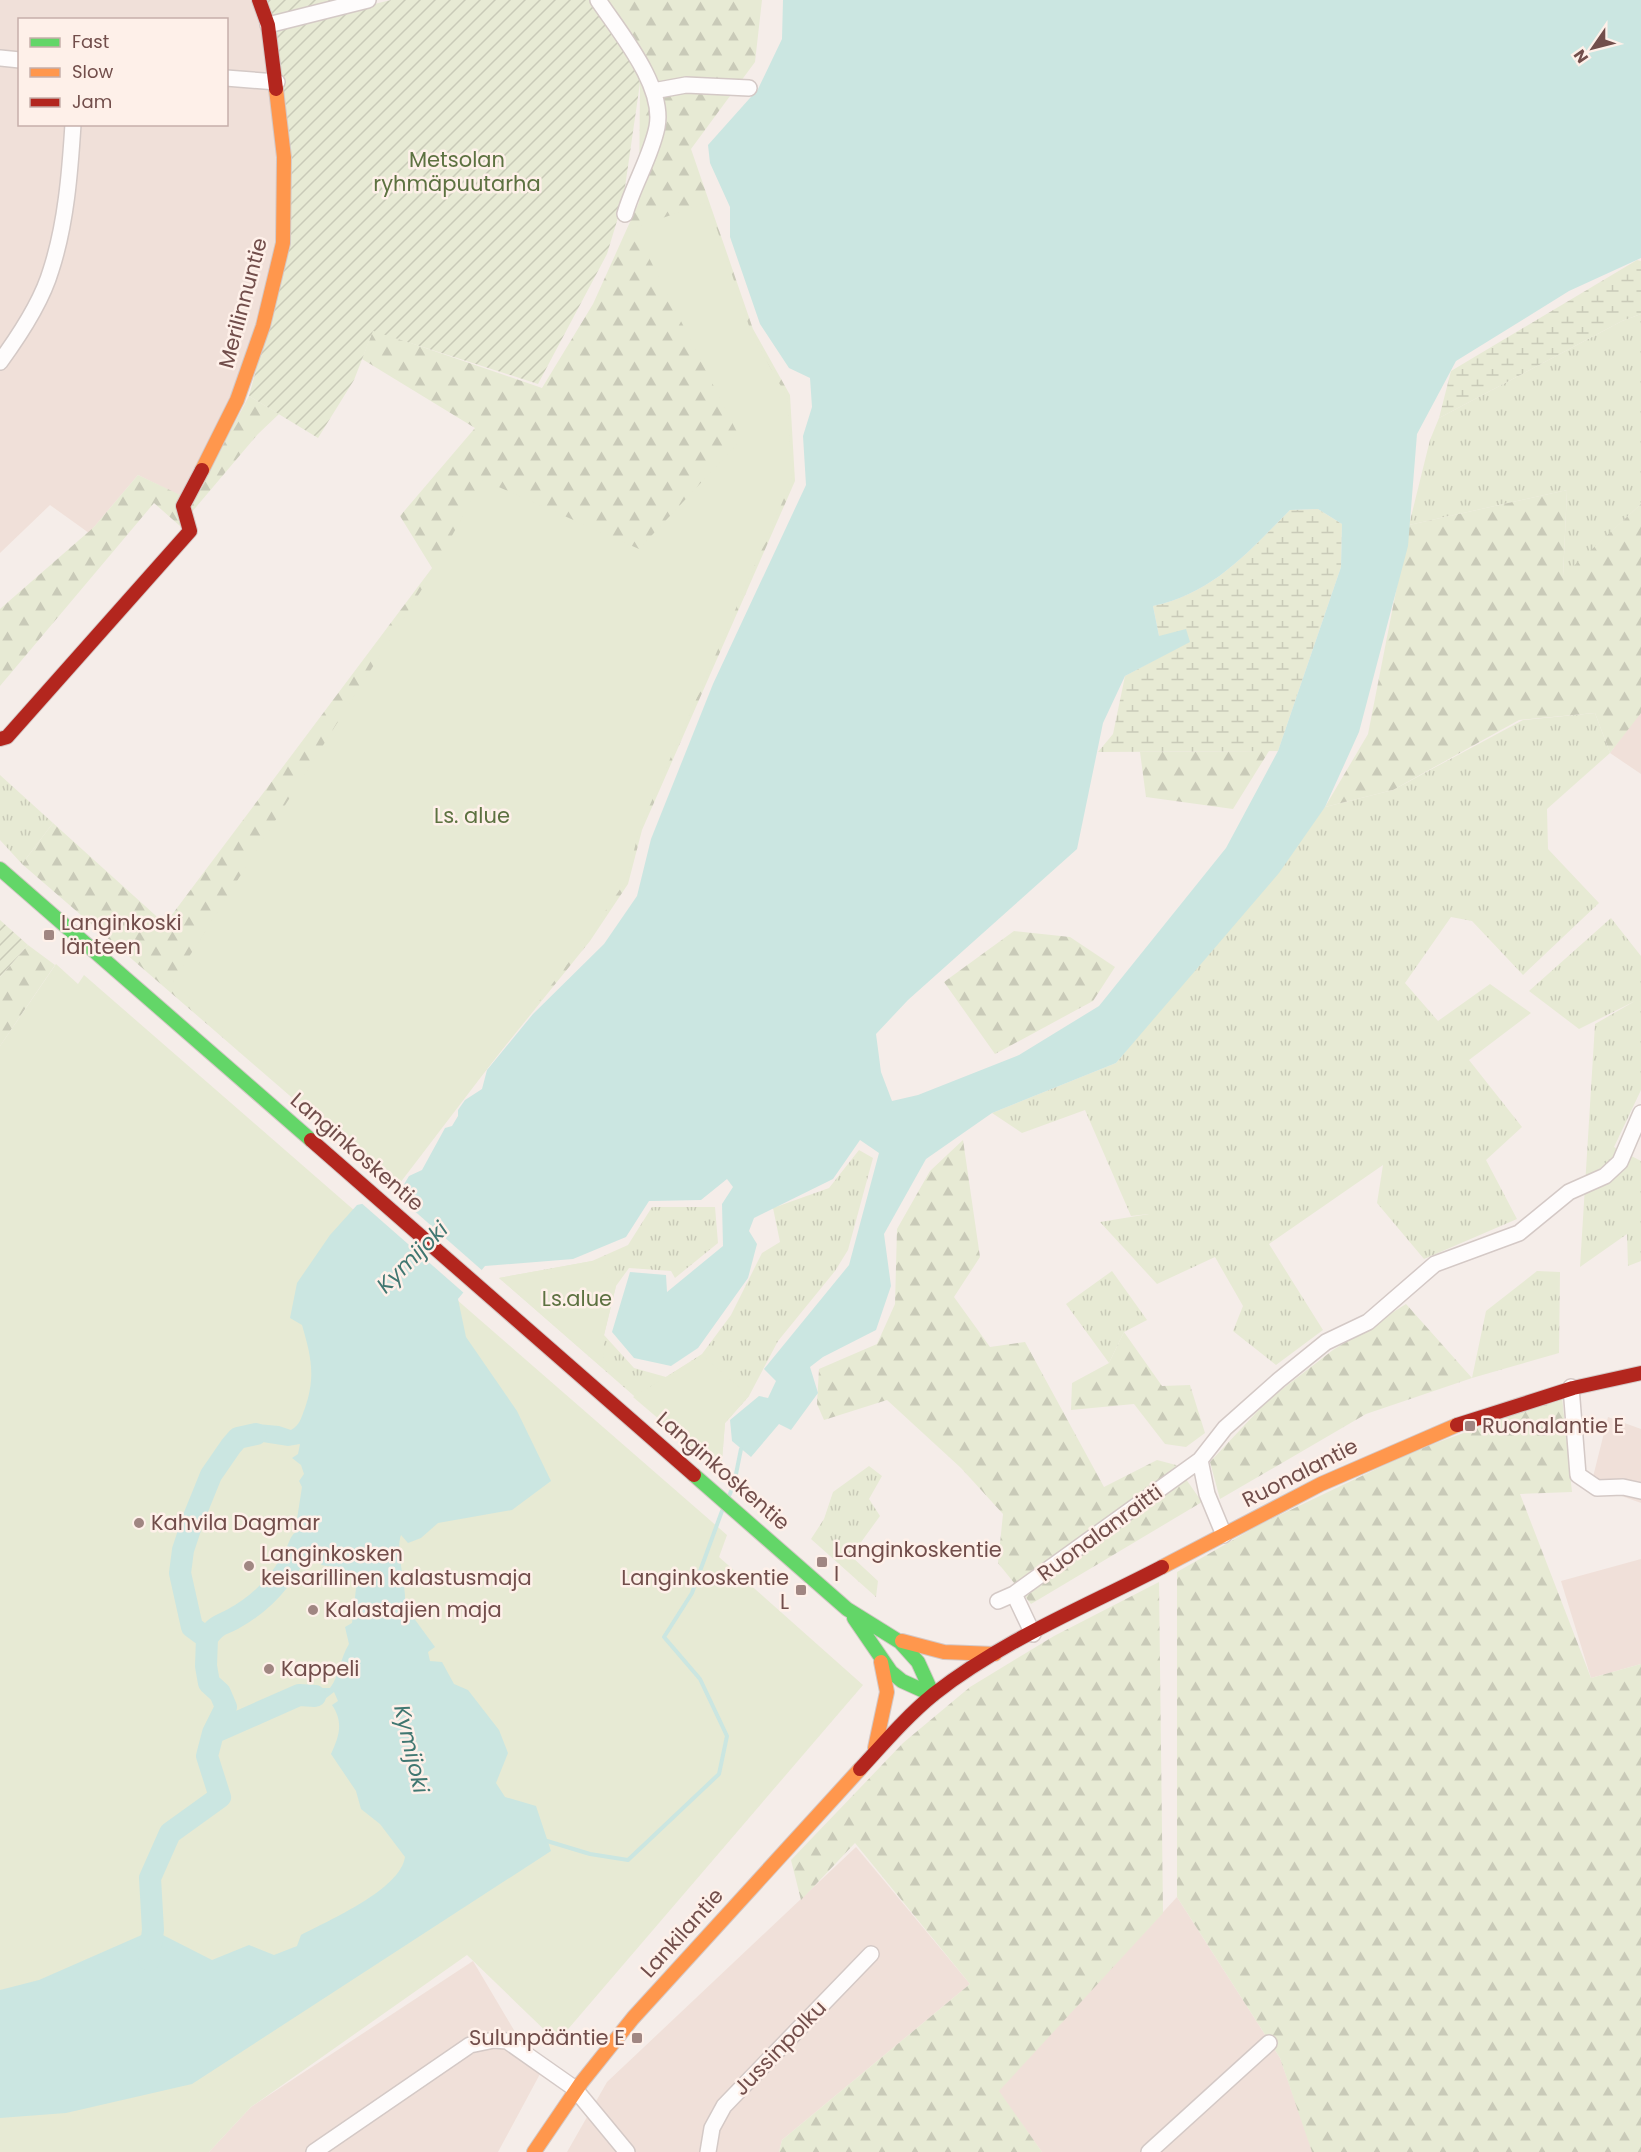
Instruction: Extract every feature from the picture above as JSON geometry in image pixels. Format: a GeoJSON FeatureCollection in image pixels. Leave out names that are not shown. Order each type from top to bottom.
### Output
{"type":"FeatureCollection","features":[{"type":"Feature","properties":{"kind":"street","name":"Merilinnuntie"},"geometry":{"type":"LineString","coordinates":[[4,738],[190,531],[183,506],[237,400],[263,326],[283,243],[284,158],[277,82],[268,25],[260,0]]}},
{"type":"Feature","properties":{"kind":"street"},"geometry":{"type":"LineString","coordinates":[[268,25],[368,0]]}},
{"type":"Feature","properties":{"kind":"street"},"geometry":{"type":"LineString","coordinates":[[600,3],[642,68],[657,99],[657,127],[625,214]]}},
{"type":"Feature","properties":{"kind":"street"},"geometry":{"type":"LineString","coordinates":[[0,58],[18,60]]}},
{"type":"Feature","properties":{"kind":"street"},"geometry":{"type":"LineString","coordinates":[[228,78],[277,82]]}},
{"type":"Feature","properties":{"kind":"street"},"geometry":{"type":"LineString","coordinates":[[653,91],[686,85],[749,88]]}},
{"type":"Feature","properties":{"kind":"street"},"geometry":{"type":"LineString","coordinates":[[0,362],[18,337],[51,271],[62,219],[73,126]]}},
{"type":"Feature","properties":{"kind":"street","name":"Langinkoskentie"},"geometry":{"type":"LineString","coordinates":[[0,869],[848,1609],[902,1641],[917,1658],[933,1695]]}},
{"type":"Feature","properties":{"kind":"street","name":"Ruonalanraitti"},"geometry":{"type":"LineString","coordinates":[[998,1601],[1014,1594],[1200,1460],[1225,1428],[1279,1380],[1326,1342],[1368,1322],[1435,1264],[1519,1233],[1569,1192],[1605,1176],[1620,1162],[1641,1113]]}},
{"type":"Feature","properties":{"kind":"street","name":"Ruonalantie"},"geometry":{"type":"LineString","coordinates":[[933,1695],[995,1654],[1033,1634],[1224,1535],[1431,1433],[1487,1411],[1571,1387],[1641,1374]]}},
{"type":"Feature","properties":{"kind":"street"},"geometry":{"type":"LineString","coordinates":[[1571,1387],[1578,1475],[1597,1488],[1623,1487],[1641,1491]]}},
{"type":"Feature","properties":{"kind":"street"},"geometry":{"type":"LineString","coordinates":[[1200,1460],[1207,1494],[1224,1535]]}},
{"type":"Feature","properties":{"kind":"street"},"geometry":{"type":"LineString","coordinates":[[1014,1594],[1033,1634]]}},
{"type":"Feature","properties":{"kind":"street","name":"Langinkoskentie"},"geometry":{"type":"LineString","coordinates":[[848,1609],[902,1682],[933,1695]]}},
{"type":"Feature","properties":{"kind":"street"},"geometry":{"type":"LineString","coordinates":[[902,1641],[944,1652],[995,1654]]}},
{"type":"Feature","properties":{"kind":"street","name":"Lankilantie"},"geometry":{"type":"LineString","coordinates":[[874,1752],[887,1692],[885,1671],[877,1651]]}},
{"type":"Feature","properties":{"kind":"street","name":"Lankilantie"},"geometry":{"type":"LineString","coordinates":[[534,2152],[574,2088],[874,1752],[933,1695]]}},
{"type":"Feature","properties":{"kind":"street","name":"Jussinpolku"},"geometry":{"type":"LineString","coordinates":[[708,2152],[712,2128],[724,2106],[871,1954]]}},
{"type":"Feature","properties":{"kind":"street"},"geometry":{"type":"LineString","coordinates":[[314,2152],[470,2045],[494,2040],[507,2041],[574,2088],[627,2152]]}},
{"type":"Feature","properties":{"kind":"street"},"geometry":{"type":"LineString","coordinates":[[1149,2152],[1269,2043]]}},
{"type":"Feature","properties":{"kind":"shaded area"},"geometry":{"type":"Polygon","coordinates":[[[0,0],[267,0],[290,244],[193,502],[138,475],[89,533],[50,505],[0,553],[0,0]]]}},
{"type":"Feature","properties":{"kind":"shaded area"},"geometry":{"type":"Polygon","coordinates":[[[1641,711],[1641,774],[1610,753],[1641,711]]]}},
{"type":"Feature","properties":{"kind":"shaded area"},"geometry":{"type":"Polygon","coordinates":[[[1608,1417],[1641,1429],[1641,1503],[1591,1485],[1608,1417]]]}},
{"type":"Feature","properties":{"kind":"shaded area"},"geometry":{"type":"Polygon","coordinates":[[[1641,1559],[1641,1664],[1591,1678],[1561,1581],[1641,1559]]]}},
{"type":"Feature","properties":{"kind":"shaded area"},"geometry":{"type":"Polygon","coordinates":[[[856,1847],[970,1984],[782,2140],[779,2152],[567,2152],[607,2082],[856,1847]]]}},
{"type":"Feature","properties":{"kind":"shaded area"},"geometry":{"type":"Polygon","coordinates":[[[1177,1897],[1280,2058],[1313,2152],[1042,2152],[998,2091],[1177,1897]]]}},
{"type":"Feature","properties":{"kind":"shaded area"},"geometry":{"type":"Polygon","coordinates":[[[473,1961],[540,2074],[498,2152],[209,2152],[251,2107],[473,1961]]]}},
{"type":"Feature","properties":{"kind":"green space"},"geometry":{"type":"Polygon","coordinates":[[[267,0],[350,0],[274,19],[267,0]]]}},
{"type":"Feature","properties":{"kind":"green space","name":"Metsolan ryhmäpuutarha"},"geometry":{"type":"Polygon","coordinates":[[[391,0],[591,0],[633,63],[640,83],[623,201],[607,254],[538,384],[373,331],[354,380],[318,438],[249,396],[290,244],[275,28],[391,0]]]}},
{"type":"Feature","properties":{"kind":"green space","name":"Ls. alue"},"geometry":{"type":"Polygon","coordinates":[[[590,0],[762,0],[755,62],[691,149],[753,329],[790,395],[795,481],[642,830],[628,884],[590,941],[393,1185],[22,864],[53,823],[165,924],[432,568],[400,516],[475,428],[362,359],[373,330],[542,388],[593,304],[639,202],[640,83],[590,0]]]}},
{"type":"Feature","properties":{"kind":"green space","name":"Ls. alue"},"geometry":{"type":"Polygon","coordinates":[[[708,202],[752,335],[787,397],[792,480],[639,830],[627,879],[585,941],[400,1183],[173,982],[424,586],[483,480],[639,549],[741,440],[634,228],[708,202]]]}},
{"type":"Feature","properties":{"kind":"green space"},"geometry":{"type":"Polygon","coordinates":[[[1637,260],[1641,261],[1641,314],[1622,321],[1439,418],[1451,371],[1637,260]]]}},
{"type":"Feature","properties":{"kind":"green space"},"geometry":{"type":"Polygon","coordinates":[[[1641,314],[1641,504],[1563,577],[1567,490],[1409,525],[1430,440],[1439,418],[1622,321],[1641,314]]]}},
{"type":"Feature","properties":{"kind":"green space"},"geometry":{"type":"Polygon","coordinates":[[[249,396],[279,414],[258,434],[180,526],[154,503],[0,686],[0,609],[94,527],[138,475],[193,501],[249,396]]]}},
{"type":"Feature","properties":{"kind":"green space"},"geometry":{"type":"Polygon","coordinates":[[[1567,490],[1563,576],[1641,504],[1641,713],[1610,753],[1595,713],[1519,720],[1393,790],[1325,807],[1368,734],[1409,525],[1567,490]]]}},
{"type":"Feature","properties":{"kind":"green space"},"geometry":{"type":"Polygon","coordinates":[[[1318,509],[1342,524],[1341,567],[1278,751],[1098,752],[1113,734],[1125,676],[1190,641],[1159,636],[1153,606],[1175,600],[1212,581],[1229,569],[1290,510],[1318,509]]]}},
{"type":"Feature","properties":{"kind":"green space"},"geometry":{"type":"Polygon","coordinates":[[[1595,713],[1610,753],[1547,809],[1548,849],[1599,903],[1523,975],[1472,921],[1451,917],[1405,983],[1438,1021],[1490,984],[1531,1013],[1469,1060],[1522,1127],[1486,1160],[1517,1219],[1424,1259],[1377,1203],[1383,1165],[1269,1244],[1323,1330],[1276,1365],[1233,1331],[1243,1306],[1215,1257],[1157,1284],[1100,1222],[1149,1214],[1131,1216],[1085,1110],[1022,1133],[992,1113],[1116,1063],[1325,807],[1393,790],[1523,720],[1595,713]]]}},
{"type":"Feature","properties":{"kind":"green space"},"geometry":{"type":"Polygon","coordinates":[[[1269,751],[1233,809],[1146,797],[1140,752],[1269,751]]]}},
{"type":"Feature","properties":{"kind":"green space"},"geometry":{"type":"Polygon","coordinates":[[[0,775],[53,823],[22,864],[0,840],[0,775]]]}},
{"type":"Feature","properties":{"kind":"green space"},"geometry":{"type":"Polygon","coordinates":[[[1611,918],[1641,956],[1641,1090],[1614,1147],[1641,1161],[1641,1261],[1628,1266],[1627,1234],[1580,1267],[1595,1024],[1635,1001],[1579,1029],[1529,991],[1611,918]]]}},
{"type":"Feature","properties":{"kind":"green space"},"geometry":{"type":"Polygon","coordinates":[[[0,920],[28,945],[0,977],[0,920]]]}},
{"type":"Feature","properties":{"kind":"green space"},"geometry":{"type":"Polygon","coordinates":[[[1014,931],[1070,937],[1115,967],[1093,1001],[995,1054],[944,982],[1014,931]]]}},
{"type":"Feature","properties":{"kind":"green space"},"geometry":{"type":"Polygon","coordinates":[[[28,945],[55,965],[0,1046],[0,977],[28,945]]]}},
{"type":"Feature","properties":{"kind":"green space"},"geometry":{"type":"Polygon","coordinates":[[[56,964],[78,984],[84,975],[727,1535],[719,1557],[863,1685],[557,2042],[467,1955],[251,2107],[209,2152],[0,2152],[0,1046],[56,964]]]}},
{"type":"Feature","properties":{"kind":"green space"},"geometry":{"type":"Polygon","coordinates":[[[963,1140],[980,1257],[954,1297],[990,1347],[1025,1342],[1104,1487],[1157,1460],[1176,1465],[1202,1502],[1031,1604],[998,1563],[1003,1514],[961,1468],[887,1400],[824,1420],[817,1404],[819,1369],[877,1344],[895,1304],[897,1229],[930,1171],[963,1140]]]}},
{"type":"Feature","properties":{"kind":"green space"},"geometry":{"type":"Polygon","coordinates":[[[859,1150],[873,1158],[848,1250],[835,1271],[778,1341],[749,1396],[725,1423],[721,1472],[499,1278],[592,1261],[628,1245],[652,1207],[715,1207],[718,1243],[675,1278],[671,1271],[629,1268],[616,1286],[604,1335],[634,1368],[666,1377],[702,1354],[731,1315],[762,1253],[780,1242],[773,1208],[829,1188],[859,1150]]]}},
{"type":"Feature","properties":{"kind":"green space","name":"Ls.alue"},"geometry":{"type":"Polygon","coordinates":[[[592,1261],[616,1286],[604,1335],[603,1368],[499,1278],[592,1261]]]}},
{"type":"Feature","properties":{"kind":"green space"},"geometry":{"type":"Polygon","coordinates":[[[1112,1271],[1147,1320],[1124,1332],[1109,1363],[1066,1304],[1112,1271]]]}},
{"type":"Feature","properties":{"kind":"green space"},"geometry":{"type":"Polygon","coordinates":[[[1537,1271],[1560,1272],[1559,1353],[1472,1378],[1486,1311],[1537,1271]]]}},
{"type":"Feature","properties":{"kind":"green space"},"geometry":{"type":"Polygon","coordinates":[[[1406,1304],[1472,1378],[1366,1414],[1220,1499],[1210,1462],[1268,1400],[1333,1350],[1406,1304]]]}},
{"type":"Feature","properties":{"kind":"green space"},"geometry":{"type":"Polygon","coordinates":[[[1124,1332],[1162,1386],[1190,1385],[1205,1433],[1186,1447],[1165,1444],[1134,1404],[1071,1410],[1072,1383],[1109,1363],[1124,1332]]]}},
{"type":"Feature","properties":{"kind":"green space"},"geometry":{"type":"Polygon","coordinates":[[[702,1355],[749,1396],[725,1423],[721,1472],[633,1397],[702,1355]]]}},
{"type":"Feature","properties":{"kind":"green space"},"geometry":{"type":"Polygon","coordinates":[[[1562,1397],[1572,1492],[1520,1494],[1591,1678],[1641,1664],[1641,2152],[1312,2152],[1280,2058],[1177,1897],[1177,1572],[1261,1524],[1414,1451],[1562,1397]]]}},
{"type":"Feature","properties":{"kind":"green space"},"geometry":{"type":"Polygon","coordinates":[[[869,1466],[882,1476],[869,1499],[880,1516],[851,1556],[878,1581],[876,1597],[811,1539],[824,1519],[833,1492],[869,1466]]]}},
{"type":"Feature","properties":{"kind":"green space"},"geometry":{"type":"Polygon","coordinates":[[[1159,1582],[1163,1913],[999,2091],[1042,2152],[779,2152],[782,2140],[970,1984],[855,1843],[801,1900],[791,1860],[903,1743],[970,1687],[1054,1636],[1159,1582]]]}},
{"type":"Feature","properties":{"kind":"water","name":"Kymijoki"},"geometry":{"type":"Polygon","coordinates":[[[783,0],[1641,0],[1641,258],[1569,291],[1456,361],[1417,434],[1408,546],[1359,732],[1325,807],[1279,873],[1116,1063],[992,1113],[926,1159],[884,1234],[891,1286],[876,1330],[823,1357],[810,1367],[818,1393],[791,1430],[779,1424],[751,1457],[732,1441],[730,1420],[759,1396],[768,1398],[776,1381],[764,1369],[849,1265],[879,1153],[860,1140],[833,1179],[754,1218],[749,1231],[757,1244],[748,1278],[698,1348],[671,1366],[634,1358],[612,1332],[630,1272],[666,1275],[667,1292],[723,1246],[722,1204],[733,1187],[727,1179],[701,1200],[649,1201],[626,1237],[573,1259],[485,1266],[458,1299],[466,1337],[517,1411],[551,1481],[512,1510],[438,1523],[421,1538],[408,1543],[401,1535],[399,1550],[405,1606],[435,1647],[428,1652],[430,1661],[442,1662],[454,1684],[468,1690],[499,1730],[508,1753],[496,1783],[505,1797],[536,1806],[551,1851],[192,2084],[66,2113],[0,2118],[0,1990],[39,1980],[153,1930],[212,1960],[249,1945],[274,1955],[297,1946],[301,1935],[362,1903],[377,1892],[391,1881],[405,1857],[380,1824],[361,1809],[356,1791],[331,1754],[339,1730],[338,1718],[332,1705],[338,1701],[334,1692],[321,1702],[315,1696],[320,1688],[330,1688],[349,1644],[345,1627],[352,1623],[357,1580],[352,1575],[348,1577],[341,1568],[321,1565],[323,1561],[319,1554],[312,1554],[301,1542],[303,1523],[297,1519],[302,1487],[299,1481],[304,1474],[301,1465],[292,1458],[298,1454],[300,1444],[288,1446],[256,1441],[257,1424],[279,1426],[291,1430],[302,1415],[310,1386],[310,1356],[302,1325],[290,1318],[297,1283],[330,1235],[357,1205],[397,1196],[409,1176],[422,1170],[445,1128],[452,1126],[465,1100],[482,1089],[487,1070],[533,1014],[604,944],[637,896],[651,839],[713,684],[806,485],[803,436],[812,407],[810,378],[789,368],[760,324],[730,237],[730,207],[710,163],[708,145],[758,89],[782,39],[783,0]],[[1318,509],[1290,510],[1229,569],[1212,581],[1175,600],[1153,606],[1159,636],[1186,629],[1190,642],[1125,676],[1103,723],[1077,849],[908,1000],[876,1034],[881,1072],[892,1101],[918,1095],[1019,1055],[1099,1006],[1226,848],[1278,751],[1341,567],[1342,524],[1318,509]]]}},
{"type":"Feature","properties":{"kind":"pier"},"geometry":{"type":"Polygon","coordinates":[[[394,1193],[484,1272],[465,1294],[359,1201],[394,1193]]]}},
{"type":"Feature","properties":{"kind":"waterway"},"geometry":{"type":"LineString","coordinates":[[149,1960],[153,1930],[150,1878],[170,1833],[220,1797],[207,1756],[213,1733],[226,1707],[220,1693],[209,1683],[206,1666],[207,1638],[192,1627],[180,1573],[183,1550],[211,1475],[238,1438],[256,1434]]}},
{"type":"Feature","properties":{"kind":"waterway"},"geometry":{"type":"LineString","coordinates":[[729,1496],[734,1484],[741,1449]]}},
{"type":"Feature","properties":{"kind":"waterway"},"geometry":{"type":"LineString","coordinates":[[547,1841],[590,1854],[628,1860],[719,1774],[727,1736],[700,1679],[664,1637],[692,1593],[722,1511]]}},
{"type":"Feature","properties":{"kind":"waterway"},"geometry":{"type":"LineString","coordinates":[[207,1638],[216,1628],[245,1612],[265,1596],[282,1577],[301,1542]]}},
{"type":"Feature","properties":{"kind":"waterway"},"geometry":{"type":"LineString","coordinates":[[213,1733],[299,1695],[315,1696]]}},
{"type":"Feature","properties":{"kind":"traffic: fast"},"geometry":{"type":"LineString","coordinates":[[0,869],[311,1140]]}},
{"type":"Feature","properties":{"kind":"traffic: fast"},"geometry":{"type":"LineString","coordinates":[[694,1475],[847,1609],[900,1642],[918,1662],[933,1695]]}},
{"type":"Feature","properties":{"kind":"traffic: fast"},"geometry":{"type":"LineString","coordinates":[[854,1618],[891,1672],[902,1681],[933,1695]]}},
{"type":"Feature","properties":{"kind":"traffic: slow"},"geometry":{"type":"LineString","coordinates":[[202,470],[237,400],[263,326],[283,243],[284,157],[276,89]]}},
{"type":"Feature","properties":{"kind":"traffic: slow"},"geometry":{"type":"LineString","coordinates":[[1162,1567],[1321,1484],[1457,1425]]}},
{"type":"Feature","properties":{"kind":"traffic: slow"},"geometry":{"type":"LineString","coordinates":[[902,1641],[944,1652],[995,1654]]}},
{"type":"Feature","properties":{"kind":"traffic: slow"},"geometry":{"type":"LineString","coordinates":[[875,1748],[887,1692],[881,1662]]}},
{"type":"Feature","properties":{"kind":"traffic: slow"},"geometry":{"type":"LineString","coordinates":[[534,2152],[581,2083],[633,2018],[860,1769]]}},
{"type":"Feature","properties":{"kind":"traffic: jam"},"geometry":{"type":"LineString","coordinates":[[259,0],[268,25],[276,89]]}},
{"type":"Feature","properties":{"kind":"traffic: jam"},"geometry":{"type":"LineString","coordinates":[[0,739],[7,737],[190,531],[183,506],[202,470]]}},
{"type":"Feature","properties":{"kind":"traffic: jam"},"geometry":{"type":"LineString","coordinates":[[311,1140],[694,1475]]}},
{"type":"Feature","properties":{"kind":"traffic: jam"},"geometry":{"type":"LineString","coordinates":[[1457,1425],[1573,1388],[1641,1373]]}},
{"type":"Feature","properties":{"kind":"traffic: jam"},"geometry":{"type":"LineString","coordinates":[[860,1769],[914,1711],[960,1675],[1045,1625],[1162,1567]]}},
{"type":"Feature","properties":{"kind":"place","name":"Langinkoski länteen"},"geometry":{"type":"Point","coordinates":[49,935]}},
{"type":"Feature","properties":{"kind":"place","name":"Ruonalantie E"},"geometry":{"type":"Point","coordinates":[1470,1426]}},
{"type":"Feature","properties":{"kind":"place","name":"Kahvila Dagmar"},"geometry":{"type":"Point","coordinates":[139,1523]}},
{"type":"Feature","properties":{"kind":"place","name":"Langinkoskentie I"},"geometry":{"type":"Point","coordinates":[822,1562]}},
{"type":"Feature","properties":{"kind":"place","name":"Langinkosken keisarillinen kalastusmaja"},"geometry":{"type":"Point","coordinates":[249,1566]}},
{"type":"Feature","properties":{"kind":"place","name":"Langinkoskentie L"},"geometry":{"type":"Point","coordinates":[801,1590]}},
{"type":"Feature","properties":{"kind":"place","name":"Kalastajien maja"},"geometry":{"type":"Point","coordinates":[313,1610]}},
{"type":"Feature","properties":{"kind":"place","name":"Kappeli"},"geometry":{"type":"Point","coordinates":[269,1669]}},
{"type":"Feature","properties":{"kind":"place","name":"Sulunpääntie E"},"geometry":{"type":"Point","coordinates":[637,2038]}}]}
